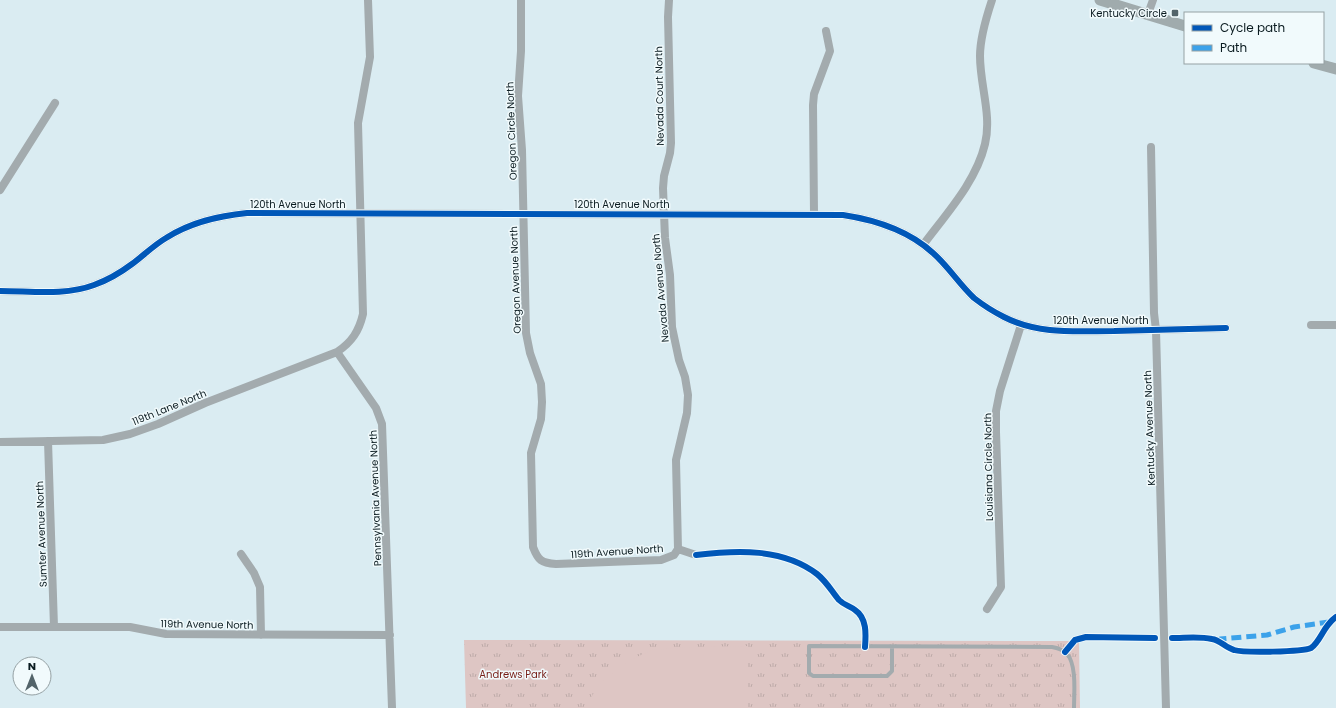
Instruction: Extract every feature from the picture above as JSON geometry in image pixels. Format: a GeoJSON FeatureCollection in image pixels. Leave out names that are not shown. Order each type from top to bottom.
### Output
{"type":"FeatureCollection","features":[{"type":"Feature","properties":{"kind":"main road"},"geometry":{"type":"LineString","coordinates":[[1100,0],[1184,26]]}},
{"type":"Feature","properties":{"kind":"main road"},"geometry":{"type":"LineString","coordinates":[[1318,64],[1336,69]]}},
{"type":"Feature","properties":{"kind":"street"},"geometry":{"type":"LineString","coordinates":[[337,352],[351,340],[357,331],[363,314],[358,123],[370,57],[368,0]]}},
{"type":"Feature","properties":{"kind":"street","name":"Oregon Circle North"},"geometry":{"type":"LineString","coordinates":[[521,0],[521,51],[518,96],[522,150],[523,214]]}},
{"type":"Feature","properties":{"kind":"street","name":"Nevada Court North"},"geometry":{"type":"LineString","coordinates":[[664,214],[664,176],[671,143],[668,17],[669,0]]}},
{"type":"Feature","properties":{"kind":"street"},"geometry":{"type":"LineString","coordinates":[[923,244],[973,175],[985,144],[987,107],[980,56],[983,36],[992,0]]}},
{"type":"Feature","properties":{"kind":"street"},"geometry":{"type":"LineString","coordinates":[[1148,14],[1153,0]]}},
{"type":"Feature","properties":{"kind":"street"},"geometry":{"type":"LineString","coordinates":[[814,214],[813,105],[814,94],[830,51],[826,31]]}},
{"type":"Feature","properties":{"kind":"street"},"geometry":{"type":"LineString","coordinates":[[0,190],[55,103]]}},
{"type":"Feature","properties":{"kind":"street","name":"Kentucky Avenue North"},"geometry":{"type":"LineString","coordinates":[[1151,147],[1154,313],[1156,330],[1166,708]]}},
{"type":"Feature","properties":{"kind":"street","name":"120th Avenue North"},"geometry":{"type":"LineString","coordinates":[[0,291],[51,292],[72,290],[93,285],[125,269],[165,238],[204,220],[224,215],[247,213],[814,214],[843,215],[864,218],[886,224],[908,234],[938,257],[974,297],[1004,317],[1022,325],[1039,329],[1060,331],[1226,328]]}},
{"type":"Feature","properties":{"kind":"street","name":"Oregon Avenue North"},"geometry":{"type":"LineString","coordinates":[[523,214],[526,333],[530,353],[541,384],[542,402],[541,419],[531,453],[533,547],[537,557]]}},
{"type":"Feature","properties":{"kind":"street","name":"Nevada Avenue North"},"geometry":{"type":"LineString","coordinates":[[664,214],[665,242],[670,275],[672,327],[678,355],[685,377],[688,395],[687,413],[676,460],[678,549]]}},
{"type":"Feature","properties":{"kind":"street","name":"Louisiana Circle North"},"geometry":{"type":"LineString","coordinates":[[987,609],[1001,587],[996,411],[1000,391],[1022,325]]}},
{"type":"Feature","properties":{"kind":"street"},"geometry":{"type":"LineString","coordinates":[[1311,325],[1336,325]]}},
{"type":"Feature","properties":{"kind":"street","name":"119th Lane North"},"geometry":{"type":"LineString","coordinates":[[0,442],[103,440],[130,434],[337,352]]}},
{"type":"Feature","properties":{"kind":"street","name":"Pennsylvania Avenue North"},"geometry":{"type":"LineString","coordinates":[[337,352],[376,408],[382,424],[392,708]]}},
{"type":"Feature","properties":{"kind":"street","name":"Sumter Avenue North"},"geometry":{"type":"LineString","coordinates":[[48,441],[54,626]]}},
{"type":"Feature","properties":{"kind":"street"},"geometry":{"type":"LineString","coordinates":[[678,549],[696,555]]}},
{"type":"Feature","properties":{"kind":"street","name":"119th Avenue North"},"geometry":{"type":"LineString","coordinates":[[537,557],[542,561],[556,564],[661,560],[674,555],[678,549]]}},
{"type":"Feature","properties":{"kind":"street"},"geometry":{"type":"LineString","coordinates":[[241,554],[254,573],[260,587],[260,635]]}},
{"type":"Feature","properties":{"kind":"street","name":"119th Avenue North"},"geometry":{"type":"LineString","coordinates":[[0,627],[130,627],[166,634],[390,636]]}},
{"type":"Feature","properties":{"kind":"lane"},"geometry":{"type":"LineString","coordinates":[[892,647],[892,671],[887,676],[813,676],[809,673],[809,646],[1052,647],[1060,649],[1068,655],[1072,666],[1074,708]]}},
{"type":"Feature","properties":{"kind":"green space","name":"Andrews Park"},"geometry":{"type":"Polygon","coordinates":[[[464,640],[1079,641],[1080,708],[466,708],[464,640]]]}},
{"type":"Feature","properties":{"kind":"green space"},"geometry":{"type":"Polygon","coordinates":[[[748,646],[748,708],[585,708],[599,684],[630,660],[652,650],[694,647],[748,646]]]}},
{"type":"Feature","properties":{"kind":"marked path"},"geometry":{"type":"LineString","coordinates":[[1217,641],[1220,639],[1267,635],[1294,627],[1329,622]]}},
{"type":"Feature","properties":{"kind":"cycle path"},"geometry":{"type":"LineString","coordinates":[[0,291],[60,292],[71,291],[94,285],[104,281],[132,264],[175,232],[215,218],[247,213],[843,215],[879,223],[913,238],[938,258],[977,301],[992,311],[1017,323],[1031,327],[1058,331],[1226,328]]}},
{"type":"Feature","properties":{"kind":"cycle path"},"geometry":{"type":"LineString","coordinates":[[696,555],[727,552],[759,553],[790,559],[804,566],[821,577],[841,602],[859,613],[865,627],[865,647]]}},
{"type":"Feature","properties":{"kind":"cycle path"},"geometry":{"type":"LineString","coordinates":[[1172,638],[1207,638],[1218,641],[1231,649],[1249,652],[1273,652],[1306,649],[1311,648],[1314,645],[1328,625],[1336,617]]}},
{"type":"Feature","properties":{"kind":"cycle path"},"geometry":{"type":"LineString","coordinates":[[1065,652],[1075,640],[1086,637],[1155,638]]}},
{"type":"Feature","properties":{"kind":"place","name":"Kentucky Circle"},"geometry":{"type":"Point","coordinates":[1175,13]}}]}
